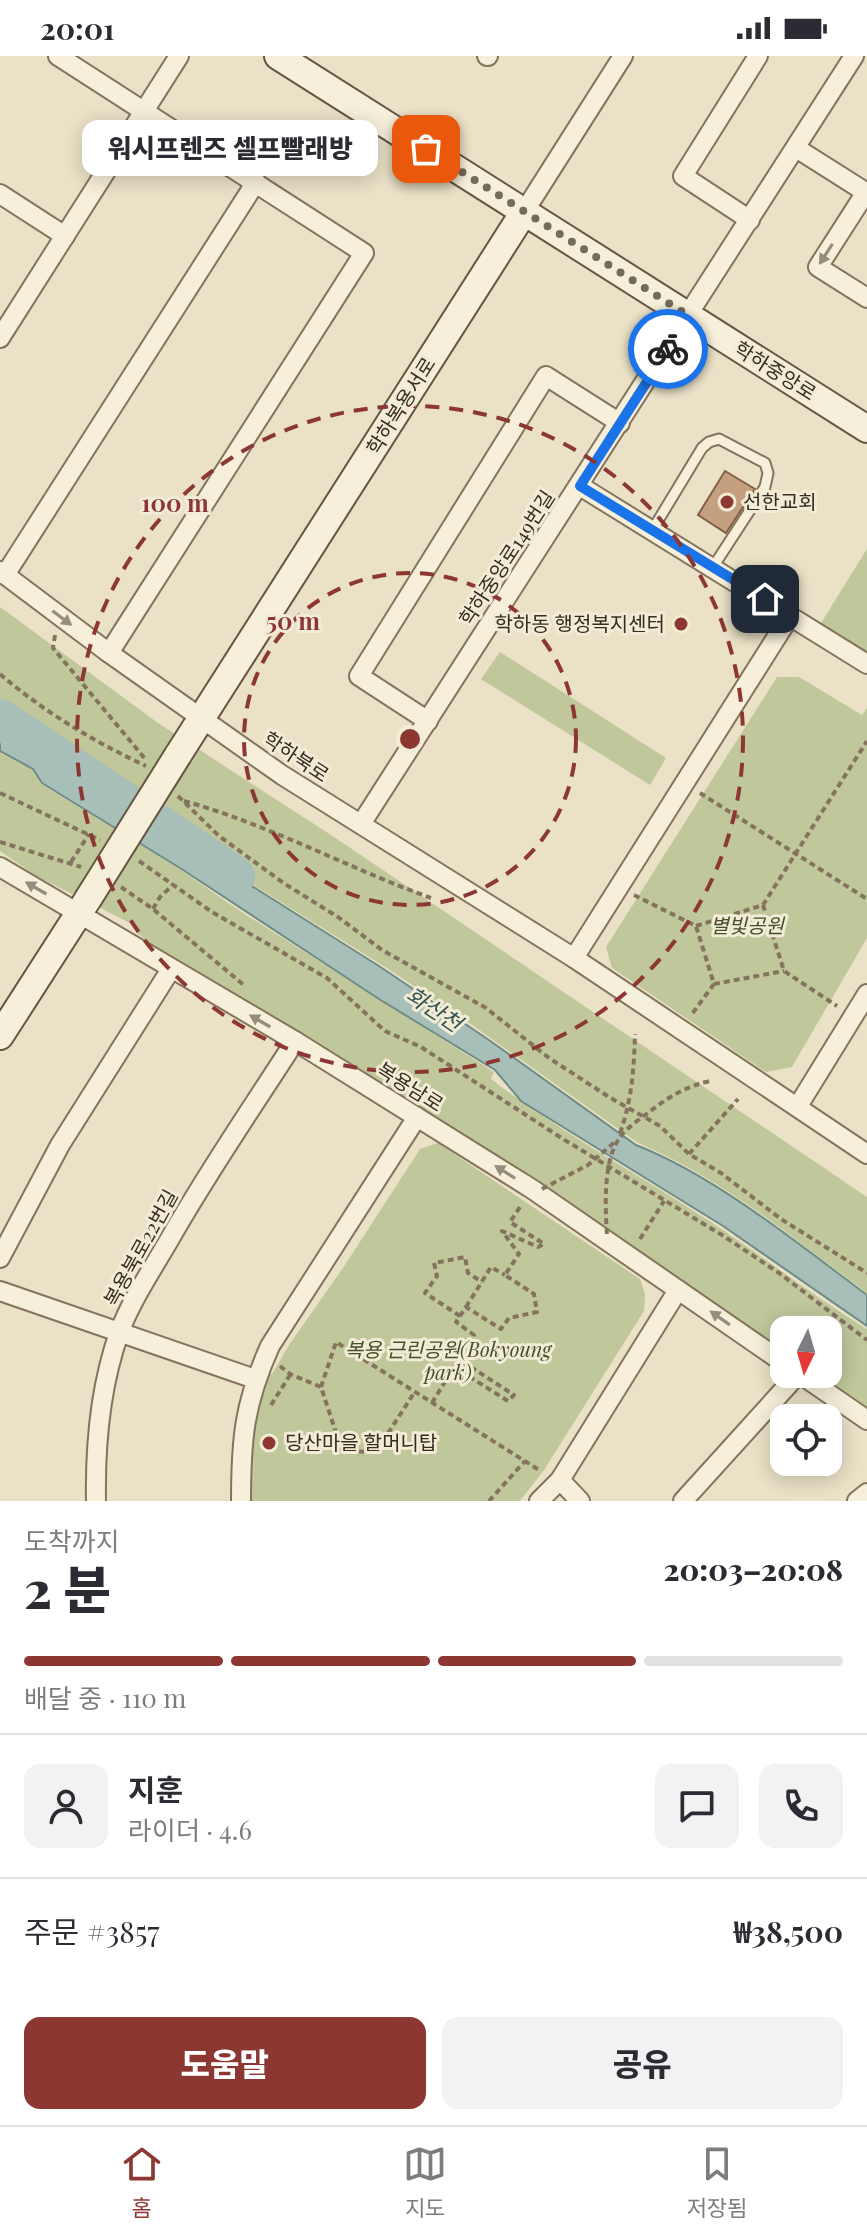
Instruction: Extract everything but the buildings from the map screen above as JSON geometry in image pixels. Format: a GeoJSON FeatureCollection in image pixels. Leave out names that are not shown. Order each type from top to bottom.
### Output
{"type":"FeatureCollection","features":[{"type":"Feature","properties":{"kind":"street"},"geometry":{"type":"LineString","coordinates":[[58,56],[364,253],[109,653]]}},
{"type":"Feature","properties":{"kind":"street"},"geometry":{"type":"LineString","coordinates":[[0,338],[179,56]]}},
{"type":"Feature","properties":{"kind":"street","name":"학하중앙로"},"geometry":{"type":"LineString","coordinates":[[278,56],[867,429]]}},
{"type":"Feature","properties":{"kind":"street","name":"학하복용서로"},"geometry":{"type":"LineString","coordinates":[[84,906],[623,56]]}},
{"type":"Feature","properties":{"kind":"street"},"geometry":{"type":"LineString","coordinates":[[750,220],[683,176],[758,56]]}},
{"type":"Feature","properties":{"kind":"street","name":"학하중앙로149번길"},"geometry":{"type":"LineString","coordinates":[[361,824],[854,56]]}},
{"type":"Feature","properties":{"kind":"street"},"geometry":{"type":"LineString","coordinates":[[796,148],[867,192],[818,267],[867,298]]}},
{"type":"Feature","properties":{"kind":"street","name":"학하북로"},"geometry":{"type":"LineString","coordinates":[[256,182],[3,573],[200,720],[574,958],[867,1154]]}},
{"type":"Feature","properties":{"kind":"street"},"geometry":{"type":"LineString","coordinates":[[0,194],[65,236]]}},
{"type":"Feature","properties":{"kind":"street"},"geometry":{"type":"LineString","coordinates":[[428,721],[359,676],[546,376],[620,423]]}},
{"type":"Feature","properties":{"kind":"street"},"geometry":{"type":"LineString","coordinates":[[580,486],[867,664]]}},
{"type":"Feature","properties":{"kind":"street"},"geometry":{"type":"LineString","coordinates":[[574,958],[790,616]]}},
{"type":"Feature","properties":{"kind":"street","name":"복용남로"},"geometry":{"type":"LineString","coordinates":[[0,867],[84,906],[171,969],[537,1189],[770,1353]]}},
{"type":"Feature","properties":{"kind":"street"},"geometry":{"type":"LineString","coordinates":[[0,1036],[84,906]]}},
{"type":"Feature","properties":{"kind":"street"},"geometry":{"type":"LineString","coordinates":[[0,1258],[60,1145],[171,969]]}},
{"type":"Feature","properties":{"kind":"street"},"geometry":{"type":"LineString","coordinates":[[798,1106],[867,994]]}},
{"type":"Feature","properties":{"kind":"street","name":"복용북로22번길"},"geometry":{"type":"LineString","coordinates":[[96,1501],[95,1452],[103,1394],[119,1332],[181,1219],[295,1041]]}},
{"type":"Feature","properties":{"kind":"street"},"geometry":{"type":"LineString","coordinates":[[241,1501],[246,1409],[270,1346],[417,1117]]}},
{"type":"Feature","properties":{"kind":"street"},"geometry":{"type":"LineString","coordinates":[[539,1501],[560,1480],[678,1290]]}},
{"type":"Feature","properties":{"kind":"street"},"geometry":{"type":"LineString","coordinates":[[0,1291],[255,1379]]}},
{"type":"Feature","properties":{"kind":"street"},"geometry":{"type":"LineString","coordinates":[[683,1501],[786,1388]]}},
{"type":"Feature","properties":{"kind":"street"},"geometry":{"type":"LineString","coordinates":[[820,1388],[867,1420]]}},
{"type":"Feature","properties":{"kind":"street"},"geometry":{"type":"LineString","coordinates":[[560,1480],[580,1501]]}},
{"type":"Feature","properties":{"kind":"street"},"geometry":{"type":"LineString","coordinates":[[857,1501],[867,1493]]}},
{"type":"Feature","properties":{"kind":"lane"},"geometry":{"type":"LineString","coordinates":[[653,529],[702,448],[709,442],[719,439],[765,463],[768,473],[765,487],[713,567]]}},
{"type":"Feature","properties":{"kind":"path"},"geometry":{"type":"LineString","coordinates":[[0,674],[73,728],[101,745],[153,768],[53,648],[55,634]]}},
{"type":"Feature","properties":{"kind":"path"},"geometry":{"type":"LineString","coordinates":[[630,894],[696,926],[763,905],[867,741]]}},
{"type":"Feature","properties":{"kind":"path"},"geometry":{"type":"LineString","coordinates":[[173,790],[219,836],[285,884],[338,917],[382,950],[486,1008],[549,1058],[660,1126],[689,1154],[721,1173],[781,1219],[867,1273]]}},
{"type":"Feature","properties":{"kind":"path"},"geometry":{"type":"LineString","coordinates":[[696,791],[867,899]]}},
{"type":"Feature","properties":{"kind":"path"},"geometry":{"type":"LineString","coordinates":[[0,793],[102,841]]}},
{"type":"Feature","properties":{"kind":"path"},"geometry":{"type":"LineString","coordinates":[[182,801],[250,823],[383,881],[431,898]]}},
{"type":"Feature","properties":{"kind":"path"},"geometry":{"type":"LineString","coordinates":[[71,862],[89,834]]}},
{"type":"Feature","properties":{"kind":"path"},"geometry":{"type":"LineString","coordinates":[[0,842],[83,868]]}},
{"type":"Feature","properties":{"kind":"path"},"geometry":{"type":"LineString","coordinates":[[129,855],[212,912],[327,978],[385,1031],[421,1047],[722,1235],[779,1273],[867,1340]]}},
{"type":"Feature","properties":{"kind":"path"},"geometry":{"type":"LineString","coordinates":[[153,909],[174,884]]}},
{"type":"Feature","properties":{"kind":"path"},"geometry":{"type":"LineString","coordinates":[[117,885],[153,909],[253,993]]}},
{"type":"Feature","properties":{"kind":"path"},"geometry":{"type":"LineString","coordinates":[[763,905],[784,971],[837,1006]]}},
{"type":"Feature","properties":{"kind":"path"},"geometry":{"type":"LineString","coordinates":[[696,926],[714,984]]}},
{"type":"Feature","properties":{"kind":"path"},"geometry":{"type":"LineString","coordinates":[[686,1022],[714,984],[784,971]]}},
{"type":"Feature","properties":{"kind":"path"},"geometry":{"type":"LineString","coordinates":[[607,1234],[605,1202],[608,1176],[629,1106],[634,1077],[635,1034]]}},
{"type":"Feature","properties":{"kind":"path"},"geometry":{"type":"LineString","coordinates":[[505,1275],[519,1254],[502,1231],[538,1247],[544,1244],[510,1222],[537,1189],[588,1165],[671,1095],[694,1084],[710,1081]]}},
{"type":"Feature","properties":{"kind":"path"},"geometry":{"type":"LineString","coordinates":[[689,1154],[738,1099]]}},
{"type":"Feature","properties":{"kind":"path"},"geometry":{"type":"LineString","coordinates":[[633,1251],[664,1201]]}},
{"type":"Feature","properties":{"kind":"path"},"geometry":{"type":"LineString","coordinates":[[460,1316],[425,1293],[437,1276],[434,1263],[465,1257],[468,1273],[482,1282]]}},
{"type":"Feature","properties":{"kind":"path"},"geometry":{"type":"LineString","coordinates":[[432,1403],[454,1367],[508,1401],[514,1395],[457,1358],[474,1335],[456,1322],[491,1267],[534,1294],[537,1312],[509,1318],[501,1329],[466,1307]]}},
{"type":"Feature","properties":{"kind":"path"},"geometry":{"type":"LineString","coordinates":[[414,1393],[376,1452],[342,1451],[321,1387],[336,1342],[539,1470]]}},
{"type":"Feature","properties":{"kind":"path"},"geometry":{"type":"LineString","coordinates":[[290,1374],[321,1387]]}},
{"type":"Feature","properties":{"kind":"path"},"geometry":{"type":"LineString","coordinates":[[489,1501],[525,1461]]}},
{"type":"Feature","properties":{"kind":"green space"},"geometry":{"type":"Polygon","coordinates":[[[867,549],[867,656],[821,623],[867,549]]]}},
{"type":"Feature","properties":{"kind":"green space"},"geometry":{"type":"Polygon","coordinates":[[[0,607],[158,723],[334,837],[867,1197],[867,1293],[728,1192],[669,1157],[638,1143],[465,1020],[105,793],[0,720],[0,607]]]}},
{"type":"Feature","properties":{"kind":"green space"},"geometry":{"type":"Polygon","coordinates":[[[500,652],[666,758],[650,785],[481,679],[500,652]]]}},
{"type":"Feature","properties":{"kind":"green space","name":"별빛공원"},"geometry":{"type":"Polygon","coordinates":[[[777,677],[799,677],[862,715],[867,708],[867,938],[792,1067],[766,1072],[612,968],[606,947],[777,677]]]}},
{"type":"Feature","properties":{"kind":"green space"},"geometry":{"type":"Polygon","coordinates":[[[0,753],[33,770],[41,784],[172,864],[240,911],[494,1072],[491,1079],[545,1117],[711,1222],[867,1329],[867,1409],[837,1388],[842,1388],[842,1316],[770,1316],[770,1341],[476,1144],[319,1045],[159,950],[137,933],[136,926],[36,876],[0,851],[0,753]]]}},
{"type":"Feature","properties":{"kind":"green space","name":"복용 근린공원(Bokyoung park)"},"geometry":{"type":"Polygon","coordinates":[[[438,1143],[640,1279],[645,1294],[644,1311],[544,1470],[520,1501],[245,1501],[245,1467],[265,1373],[272,1374],[420,1149],[438,1143]]]}},
{"type":"Feature","properties":{"kind":"water"},"geometry":{"type":"Polygon","coordinates":[[[0,721],[107,795],[379,966],[636,1145],[666,1158],[756,1212],[867,1295],[867,1326],[723,1226],[521,1101],[495,1070],[42,783],[33,769],[0,751],[0,721]]]}},
{"type":"Feature","properties":{"kind":"waterway","name":"화산천"},"geometry":{"type":"LineString","coordinates":[[0,719],[235,876]]}},
{"type":"Feature","properties":{"kind":"way so far"},"geometry":{"type":"LineString","coordinates":[[426,149],[689,316],[668,349]]}},
{"type":"Feature","properties":{"kind":"place","name":"워시프렌즈 셀프빨래방"},"geometry":{"type":"Point","coordinates":[426,149]}},
{"type":"Feature","properties":{"kind":"place","name":"선한교회"},"geometry":{"type":"Point","coordinates":[727,502]}},
{"type":"Feature","properties":{"kind":"place","name":"학하동 행정복지센터"},"geometry":{"type":"Point","coordinates":[681,624]}},
{"type":"Feature","properties":{"kind":"place","name":"당산마을 할머니탑"},"geometry":{"type":"Point","coordinates":[269,1443]}},
{"type":"Feature","properties":{"kind":"route"},"geometry":{"type":"LineString","coordinates":[[668,349],[580,486],[765,599]]}}]}
